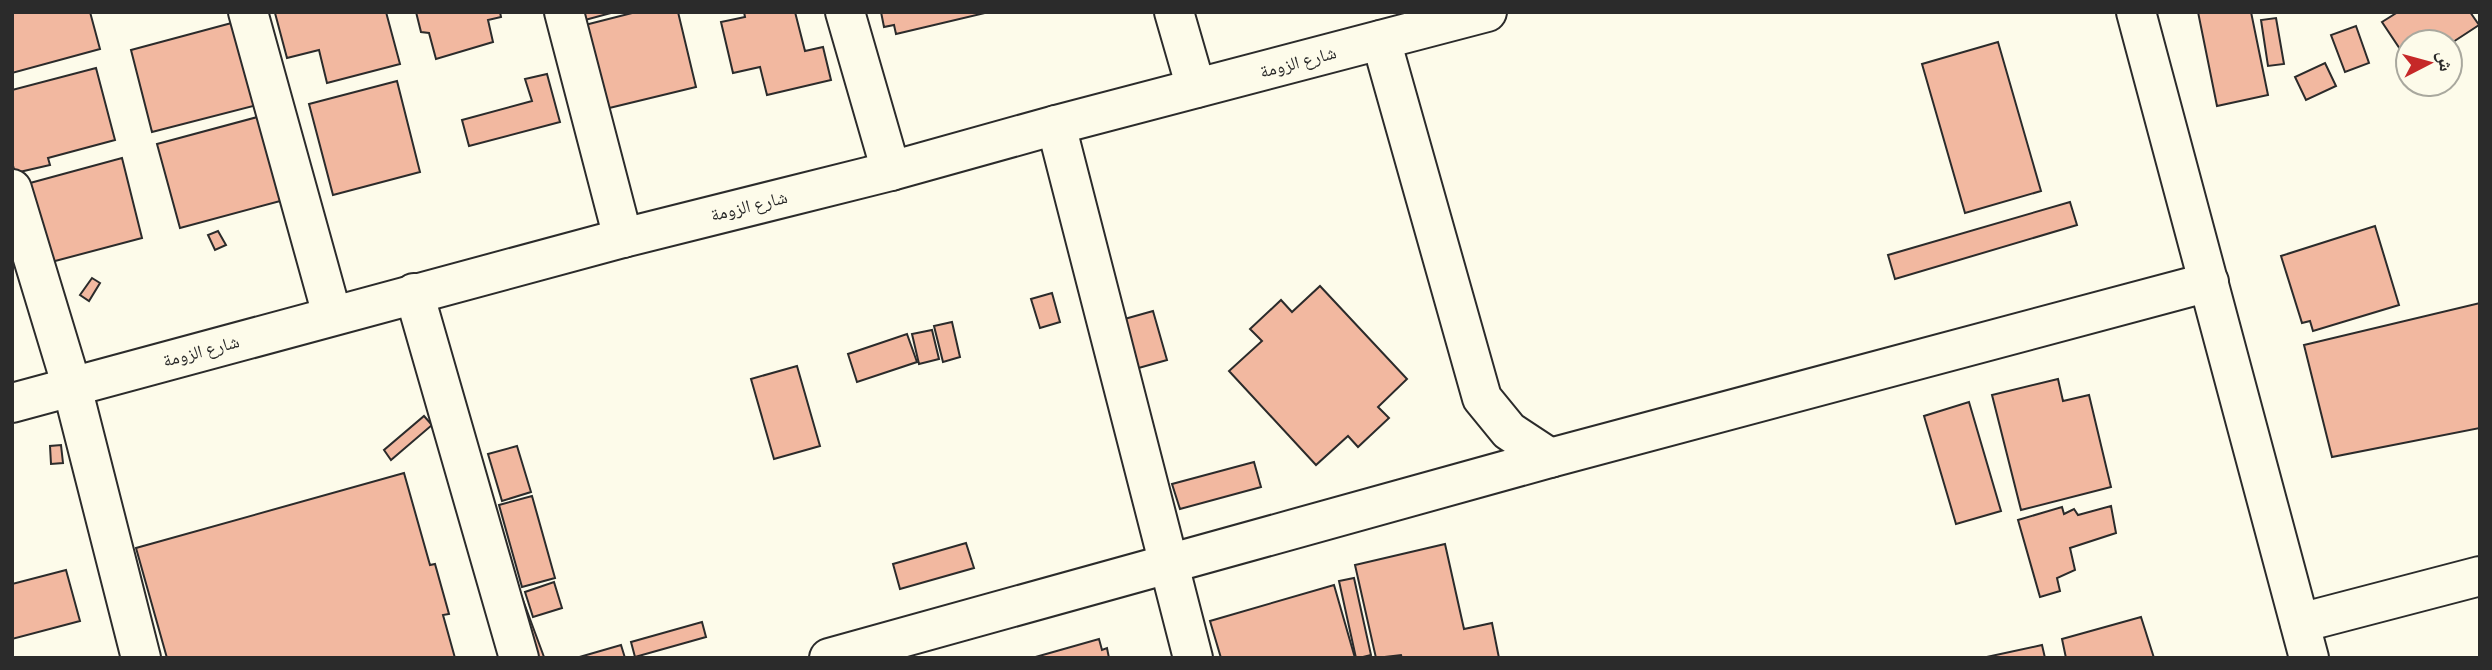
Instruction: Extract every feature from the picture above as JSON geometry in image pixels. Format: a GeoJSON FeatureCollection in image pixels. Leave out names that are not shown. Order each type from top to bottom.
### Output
{"type":"FeatureCollection","features":[{"type":"Feature","properties":{"kind":"street"},"geometry":{"type":"LineString","coordinates":[[248,12],[332,315]]}},
{"type":"Feature","properties":{"kind":"street"},"geometry":{"type":"LineString","coordinates":[[564,12],[623,238]]}},
{"type":"Feature","properties":{"kind":"street"},"geometry":{"type":"LineString","coordinates":[[845,12],[891,171]]}},
{"type":"Feature","properties":{"kind":"street"},"geometry":{"type":"LineString","coordinates":[[1174,12],[1196,88]]}},
{"type":"Feature","properties":{"kind":"street"},"geometry":{"type":"LineString","coordinates":[[2136,12],[2305,640],[2480,576]]}},
{"type":"Feature","properties":{"kind":"street","name":"شارع الزومة"},"geometry":{"type":"LineString","coordinates":[[12,403],[414,293],[891,171],[1479,13]]}},
{"type":"Feature","properties":{"kind":"street"},"geometry":{"type":"LineString","coordinates":[[1381,40],[1482,398],[1509,431],[1550,458]]}},
{"type":"Feature","properties":{"kind":"street"},"geometry":{"type":"LineString","coordinates":[[1056,125],[1193,658]]}},
{"type":"Feature","properties":{"kind":"street"},"geometry":{"type":"LineString","coordinates":[[12,189],[72,387],[141,658]]}},
{"type":"Feature","properties":{"kind":"street"},"geometry":{"type":"LineString","coordinates":[[830,658],[1550,458],[2209,282]]}},
{"type":"Feature","properties":{"kind":"street"},"geometry":{"type":"LineString","coordinates":[[414,293],[519,658]]}},
{"type":"Feature","properties":{"kind":"building"},"geometry":{"type":"Polygon","coordinates":[[[12,12],[90,12],[100,49],[12,73],[12,12]]]}},
{"type":"Feature","properties":{"kind":"building"},"geometry":{"type":"Polygon","coordinates":[[[386,12],[400,64],[327,83],[319,50],[287,58],[275,13],[386,12]]]}},
{"type":"Feature","properties":{"kind":"building"},"geometry":{"type":"Polygon","coordinates":[[[416,12],[500,12],[501,17],[488,20],[493,42],[436,59],[429,33],[421,32],[416,12]]]}},
{"type":"Feature","properties":{"kind":"building"},"geometry":{"type":"Polygon","coordinates":[[[583,12],[610,12],[611,13],[585,20],[583,12]]]}},
{"type":"Feature","properties":{"kind":"building"},"geometry":{"type":"Polygon","coordinates":[[[636,12],[678,12],[696,87],[601,110],[581,26],[636,12]]]}},
{"type":"Feature","properties":{"kind":"building"},"geometry":{"type":"Polygon","coordinates":[[[744,12],[795,12],[805,51],[823,47],[831,80],[767,95],[760,67],[733,73],[721,22],[745,17],[744,12]]]}},
{"type":"Feature","properties":{"kind":"building"},"geometry":{"type":"Polygon","coordinates":[[[881,12],[985,13],[896,34],[894,25],[884,27],[881,12]]]}},
{"type":"Feature","properties":{"kind":"building"},"geometry":{"type":"Polygon","coordinates":[[[2198,12],[2251,12],[2268,95],[2217,106],[2198,12]]]}},
{"type":"Feature","properties":{"kind":"building"},"geometry":{"type":"Polygon","coordinates":[[[2398,12],[2470,12],[2479,25],[2464,35],[2464,28],[2394,28],[2394,40],[2382,22],[2398,12]]]}},
{"type":"Feature","properties":{"kind":"building"},"geometry":{"type":"Polygon","coordinates":[[[2276,18],[2284,64],[2268,66],[2261,20],[2276,18]]]}},
{"type":"Feature","properties":{"kind":"building"},"geometry":{"type":"Polygon","coordinates":[[[239,21],[261,104],[152,132],[131,50],[239,21]]]}},
{"type":"Feature","properties":{"kind":"building"},"geometry":{"type":"Polygon","coordinates":[[[2356,26],[2369,63],[2345,72],[2331,35],[2356,26]]]}},
{"type":"Feature","properties":{"kind":"building"},"geometry":{"type":"Polygon","coordinates":[[[1998,42],[2041,191],[1965,213],[1922,64],[1998,42]]]}},
{"type":"Feature","properties":{"kind":"building"},"geometry":{"type":"Polygon","coordinates":[[[2325,63],[2336,86],[2306,100],[2295,77],[2325,63]]]}},
{"type":"Feature","properties":{"kind":"building"},"geometry":{"type":"Polygon","coordinates":[[[96,68],[115,140],[48,158],[50,165],[15,173],[12,162],[12,90],[96,68]]]}},
{"type":"Feature","properties":{"kind":"building"},"geometry":{"type":"Polygon","coordinates":[[[547,74],[560,122],[469,146],[462,120],[532,101],[525,79],[547,74]]]}},
{"type":"Feature","properties":{"kind":"building"},"geometry":{"type":"Polygon","coordinates":[[[397,81],[420,172],[333,195],[309,104],[397,81]]]}},
{"type":"Feature","properties":{"kind":"building"},"geometry":{"type":"Polygon","coordinates":[[[261,116],[284,200],[180,228],[157,144],[261,116]]]}},
{"type":"Feature","properties":{"kind":"building"},"geometry":{"type":"Polygon","coordinates":[[[122,158],[142,238],[40,265],[19,186],[122,158]]]}},
{"type":"Feature","properties":{"kind":"building"},"geometry":{"type":"Polygon","coordinates":[[[2070,202],[2077,225],[1895,279],[1888,255],[2070,202]]]}},
{"type":"Feature","properties":{"kind":"building"},"geometry":{"type":"Polygon","coordinates":[[[2375,226],[2399,305],[2313,331],[2310,321],[2302,323],[2281,256],[2375,226]]]}},
{"type":"Feature","properties":{"kind":"building"},"geometry":{"type":"Polygon","coordinates":[[[218,231],[226,245],[215,250],[208,235],[218,231]]]}},
{"type":"Feature","properties":{"kind":"building"},"geometry":{"type":"Polygon","coordinates":[[[92,278],[100,283],[89,301],[80,295],[92,278]]]}},
{"type":"Feature","properties":{"kind":"building"},"geometry":{"type":"Polygon","coordinates":[[[1320,286],[1407,379],[1378,407],[1389,418],[1358,447],[1348,436],[1316,465],[1229,371],[1262,341],[1250,329],[1281,300],[1292,312],[1320,286]]]}},
{"type":"Feature","properties":{"kind":"building"},"geometry":{"type":"Polygon","coordinates":[[[1052,293],[1060,322],[1040,328],[1031,299],[1052,293]]]}},
{"type":"Feature","properties":{"kind":"building"},"geometry":{"type":"Polygon","coordinates":[[[2480,303],[2480,428],[2332,457],[2304,345],[2480,303]]]}},
{"type":"Feature","properties":{"kind":"building"},"geometry":{"type":"Polygon","coordinates":[[[1153,311],[1167,360],[1135,369],[1121,320],[1153,311]]]}},
{"type":"Feature","properties":{"kind":"building"},"geometry":{"type":"Polygon","coordinates":[[[952,322],[960,357],[943,362],[934,326],[952,322]]]}},
{"type":"Feature","properties":{"kind":"building"},"geometry":{"type":"Polygon","coordinates":[[[932,330],[939,359],[919,364],[912,334],[932,330]]]}},
{"type":"Feature","properties":{"kind":"building"},"geometry":{"type":"Polygon","coordinates":[[[907,334],[917,362],[857,382],[848,354],[907,334]]]}},
{"type":"Feature","properties":{"kind":"building"},"geometry":{"type":"Polygon","coordinates":[[[797,366],[820,446],[774,459],[751,379],[797,366]]]}},
{"type":"Feature","properties":{"kind":"building"},"geometry":{"type":"Polygon","coordinates":[[[2058,379],[2063,401],[2089,395],[2111,487],[2021,510],[1992,395],[2058,379]]]}},
{"type":"Feature","properties":{"kind":"building"},"geometry":{"type":"Polygon","coordinates":[[[1969,402],[2001,511],[1956,524],[1924,416],[1969,402]]]}},
{"type":"Feature","properties":{"kind":"building"},"geometry":{"type":"Polygon","coordinates":[[[424,416],[432,425],[391,460],[384,450],[424,416]]]}},
{"type":"Feature","properties":{"kind":"building"},"geometry":{"type":"Polygon","coordinates":[[[61,445],[63,463],[51,464],[50,446],[61,445]]]}},
{"type":"Feature","properties":{"kind":"building"},"geometry":{"type":"Polygon","coordinates":[[[517,446],[531,492],[502,501],[488,454],[517,446]]]}},
{"type":"Feature","properties":{"kind":"building"},"geometry":{"type":"Polygon","coordinates":[[[1254,462],[1261,487],[1180,509],[1172,484],[1254,462]]]}},
{"type":"Feature","properties":{"kind":"building"},"geometry":{"type":"Polygon","coordinates":[[[404,473],[430,565],[435,564],[449,614],[443,615],[455,658],[167,658],[136,548],[404,473]]]}},
{"type":"Feature","properties":{"kind":"building"},"geometry":{"type":"Polygon","coordinates":[[[532,496],[555,578],[522,587],[499,505],[532,496]]]}},
{"type":"Feature","properties":{"kind":"building"},"geometry":{"type":"Polygon","coordinates":[[[2111,506],[2116,533],[2070,548],[2075,570],[2057,578],[2060,591],[2040,597],[2018,520],[2062,507],[2064,514],[2074,509],[2078,515],[2111,506]]]}},
{"type":"Feature","properties":{"kind":"building"},"geometry":{"type":"Polygon","coordinates":[[[966,543],[974,568],[900,589],[893,564],[966,543]]]}},
{"type":"Feature","properties":{"kind":"building"},"geometry":{"type":"Polygon","coordinates":[[[1445,544],[1464,629],[1492,623],[1499,658],[1402,658],[1401,655],[1376,658],[1355,565],[1445,544]]]}},
{"type":"Feature","properties":{"kind":"building"},"geometry":{"type":"Polygon","coordinates":[[[66,570],[80,621],[12,639],[12,584],[66,570]]]}},
{"type":"Feature","properties":{"kind":"building"},"geometry":{"type":"Polygon","coordinates":[[[1354,578],[1371,655],[1359,658],[1356,658],[1339,581],[1354,578]]]}},
{"type":"Feature","properties":{"kind":"building"},"geometry":{"type":"Polygon","coordinates":[[[554,582],[562,608],[533,617],[525,592],[554,582]]]}},
{"type":"Feature","properties":{"kind":"building"},"geometry":{"type":"Polygon","coordinates":[[[1334,585],[1355,658],[1221,658],[1210,621],[1334,585]]]}},
{"type":"Feature","properties":{"kind":"building"},"geometry":{"type":"Polygon","coordinates":[[[520,592],[544,657],[542,658],[528,658],[506,598],[520,592]]]}},
{"type":"Feature","properties":{"kind":"building"},"geometry":{"type":"Polygon","coordinates":[[[2141,617],[2154,658],[2066,658],[2062,639],[2141,617]]]}},
{"type":"Feature","properties":{"kind":"building"},"geometry":{"type":"Polygon","coordinates":[[[702,622],[706,637],[635,657],[631,642],[702,622]]]}},
{"type":"Feature","properties":{"kind":"building"},"geometry":{"type":"Polygon","coordinates":[[[1099,639],[1102,650],[1107,648],[1109,658],[1032,658],[1099,639]]]}},
{"type":"Feature","properties":{"kind":"building"},"geometry":{"type":"Polygon","coordinates":[[[621,645],[625,658],[576,658],[621,645]]]}},
{"type":"Feature","properties":{"kind":"building"},"geometry":{"type":"Polygon","coordinates":[[[2042,645],[2045,658],[1982,658],[2042,645]]]}}]}
